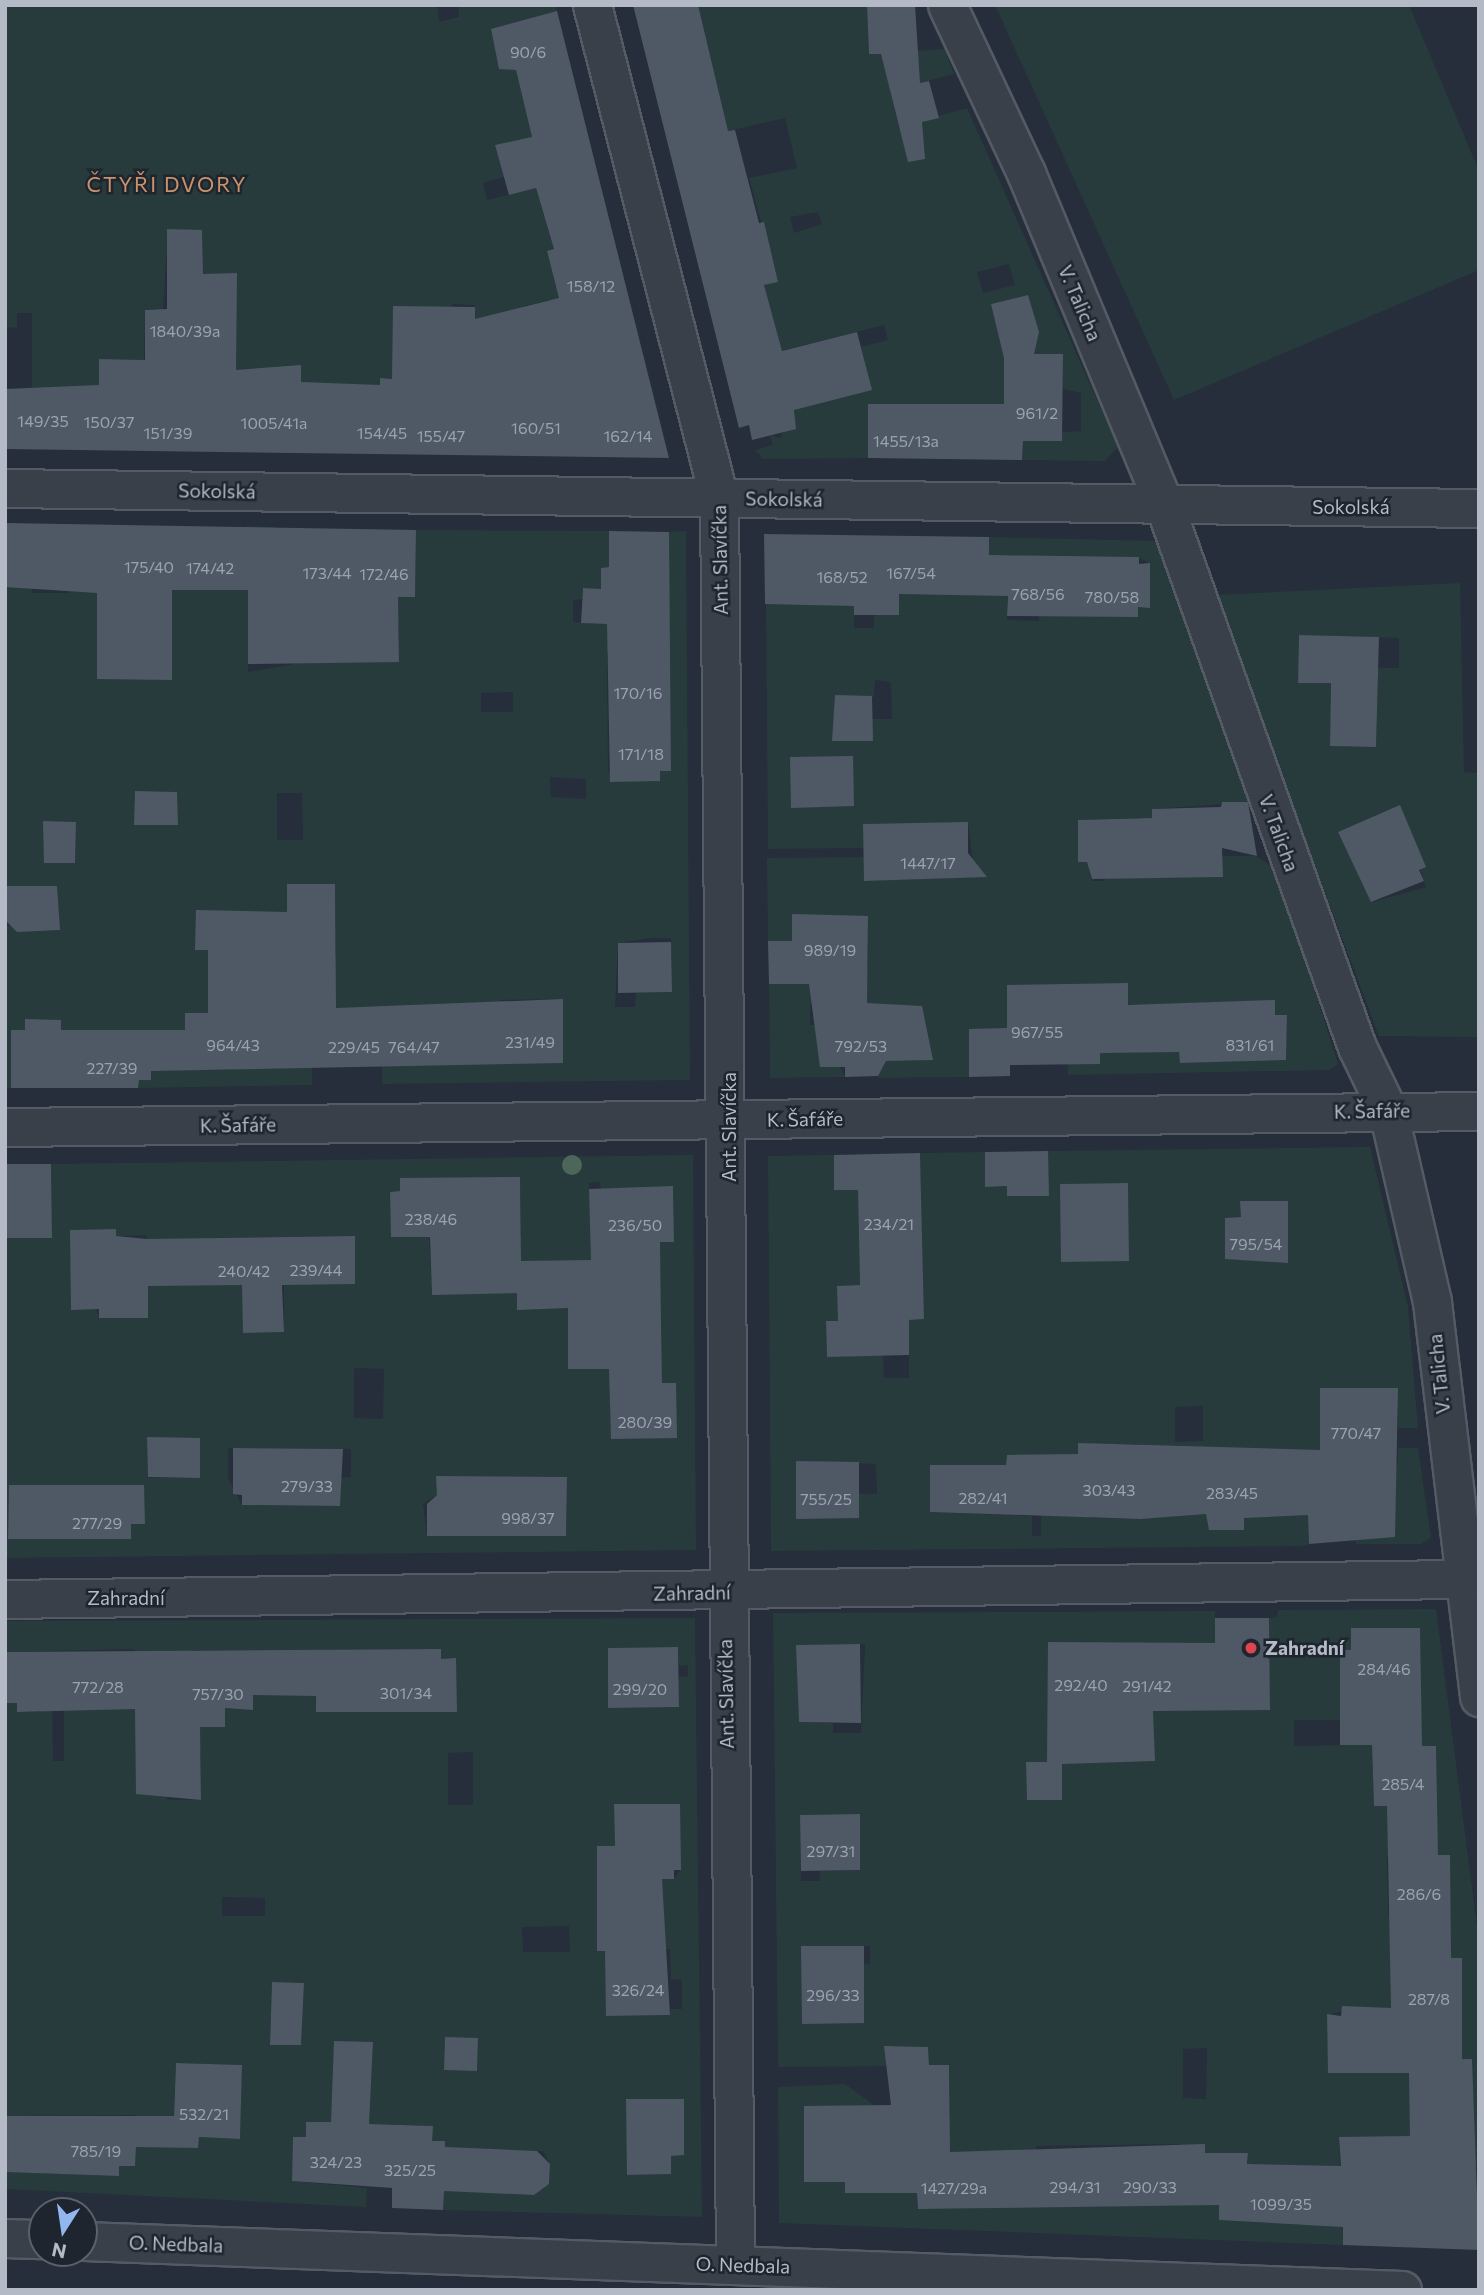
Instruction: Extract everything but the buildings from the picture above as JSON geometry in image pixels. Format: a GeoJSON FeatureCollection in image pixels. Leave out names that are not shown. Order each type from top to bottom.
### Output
{"type":"FeatureCollection","features":[{"type":"Feature","properties":{"kind":"street","name":"Ant. Slavíčka"},"geometry":{"type":"LineString","coordinates":[[592,5],[719,498],[729,1119],[724,1593],[735,2265]]}},
{"type":"Feature","properties":{"kind":"street","name":"V. Talicha"},"geometry":{"type":"LineString","coordinates":[[947,5],[1026,173],[1165,506],[1357,1047],[1388,1111],[1432,1302],[1479,1697]]}},
{"type":"Feature","properties":{"kind":"street","name":"Sokolská"},"geometry":{"type":"LineString","coordinates":[[5,488],[1165,506],[1479,508]]}},
{"type":"Feature","properties":{"kind":"street","name":"K. Šafáře"},"geometry":{"type":"LineString","coordinates":[[5,1127],[1479,1111]]}},
{"type":"Feature","properties":{"kind":"street","name":"Zahradní"},"geometry":{"type":"LineString","coordinates":[[5,1599],[724,1593],[1464,1579]]}},
{"type":"Feature","properties":{"kind":"street"},"geometry":{"type":"LineString","coordinates":[[5,2238],[28,2239]]}},
{"type":"Feature","properties":{"kind":"street","name":"O. Nedbala"},"geometry":{"type":"LineString","coordinates":[[98,2242],[1402,2290]]}},
{"type":"Feature","properties":{"kind":"shaded area"},"geometry":{"type":"Polygon","coordinates":[[[5,5],[437,5],[439,22],[459,17],[458,5],[555,5],[557,11],[491,29],[499,68],[516,70],[533,141],[495,145],[504,177],[483,183],[487,200],[534,189],[530,170],[554,249],[547,252],[556,286],[577,303],[549,300],[524,306],[473,341],[475,305],[452,304],[449,341],[395,379],[380,378],[380,385],[301,390],[277,367],[232,389],[237,274],[203,279],[202,231],[168,229],[158,394],[156,309],[145,310],[144,360],[99,359],[99,394],[58,387],[32,394],[32,313],[17,313],[17,328],[5,327],[5,5]],[[393,306],[393,354],[418,307],[393,306]]]}},
{"type":"Feature","properties":{"kind":"shaded area"},"geometry":{"type":"Polygon","coordinates":[[[698,5],[867,5],[869,54],[945,49],[954,74],[890,91],[899,127],[967,108],[1118,447],[1105,461],[1022,460],[1023,441],[1062,441],[1062,432],[1081,431],[1081,393],[1063,389],[1063,354],[1034,354],[1004,417],[944,404],[881,404],[868,422],[868,458],[763,459],[755,450],[773,445],[770,435],[780,438],[795,413],[792,403],[849,396],[844,372],[866,366],[861,347],[888,340],[884,325],[780,351],[764,285],[778,282],[749,178],[797,168],[785,118],[720,133],[718,90],[698,5]],[[818,212],[790,217],[794,233],[822,224],[818,212]],[[1009,264],[977,272],[983,293],[1015,285],[1009,264]],[[1028,295],[992,304],[1033,313],[1028,295]]]}},
{"type":"Feature","properties":{"kind":"shaded area"},"geometry":{"type":"Polygon","coordinates":[[[995,5],[1409,5],[1479,171],[1479,270],[1174,400],[995,5]]]}},
{"type":"Feature","properties":{"kind":"shaded area"},"geometry":{"type":"Polygon","coordinates":[[[71,524],[123,525],[123,590],[246,590],[246,526],[274,527],[273,626],[248,627],[248,672],[299,663],[300,626],[399,662],[399,624],[361,623],[391,597],[415,597],[416,530],[609,531],[609,567],[601,568],[601,581],[668,595],[669,532],[686,531],[690,1080],[382,1084],[382,1065],[312,1045],[312,1085],[138,1088],[139,1080],[151,1079],[152,1039],[139,1039],[139,1030],[61,1030],[61,1020],[25,1019],[25,1030],[11,1030],[11,1088],[5,1088],[5,925],[53,931],[59,924],[57,886],[5,886],[5,587],[32,581],[32,593],[70,593],[71,524]],[[583,588],[582,599],[573,600],[573,622],[603,624],[602,589],[583,588]],[[97,606],[97,679],[172,679],[130,606],[97,606]],[[670,652],[607,653],[608,772],[671,770],[670,652]],[[513,692],[481,693],[481,712],[513,712],[513,692]],[[550,777],[551,797],[586,799],[586,779],[550,777]],[[135,791],[134,825],[177,825],[177,792],[135,791]],[[277,793],[277,840],[303,840],[302,793],[277,793]],[[44,821],[44,863],[75,863],[76,822],[44,821]],[[335,884],[287,885],[288,958],[336,957],[335,884]],[[671,938],[618,943],[615,1007],[635,1007],[636,993],[672,992],[671,938]],[[562,999],[500,1000],[501,1063],[563,1063],[562,999]],[[208,1001],[208,1013],[185,1013],[185,1055],[211,1070],[231,1070],[208,1001]]]}},
{"type":"Feature","properties":{"kind":"shaded area"},"geometry":{"type":"Polygon","coordinates":[[[989,537],[1159,541],[1254,802],[1152,809],[1153,878],[1222,877],[1222,856],[1256,856],[1276,869],[1338,1064],[1330,1070],[1068,1075],[1068,1064],[1100,1053],[1128,983],[1008,985],[1007,1028],[969,1030],[969,1077],[878,1078],[878,1067],[886,1061],[923,1060],[885,1004],[810,1003],[810,1025],[819,1025],[845,1077],[770,1078],[769,984],[821,984],[820,966],[868,967],[868,917],[792,915],[792,941],[768,941],[767,858],[864,857],[865,881],[975,877],[968,823],[863,824],[864,848],[768,849],[766,604],[855,599],[854,628],[874,628],[874,615],[899,615],[899,593],[988,595],[989,537]],[[1008,555],[1007,620],[1039,621],[1039,609],[1138,617],[1138,607],[1150,607],[1150,564],[1139,557],[1008,555]],[[875,680],[874,697],[835,696],[833,741],[872,719],[892,719],[891,682],[875,680]],[[1143,818],[1078,820],[1078,862],[1087,862],[1092,881],[1104,881],[1143,818]],[[1275,1000],[1179,1004],[1180,1063],[1286,1060],[1287,1015],[1275,1015],[1275,1000]]]}},
{"type":"Feature","properties":{"kind":"shaded area"},"geometry":{"type":"Polygon","coordinates":[[[1460,583],[1464,772],[1479,773],[1479,1037],[1379,1036],[1213,595],[1460,583]],[[1299,635],[1298,683],[1331,683],[1330,746],[1376,747],[1378,668],[1399,668],[1399,638],[1299,635]],[[1400,806],[1338,832],[1372,902],[1426,887],[1400,806]]]}},
{"type":"Feature","properties":{"kind":"shaded area"},"geometry":{"type":"Polygon","coordinates":[[[1370,1147],[1408,1307],[1418,1428],[1398,1428],[1397,1388],[1321,1461],[1398,1462],[1398,1448],[1418,1448],[1431,1538],[1421,1544],[1356,1544],[1356,1538],[1395,1537],[1395,1499],[1308,1499],[1309,1544],[1302,1546],[771,1551],[768,1156],[834,1155],[834,1190],[858,1190],[860,1285],[837,1286],[839,1321],[826,1321],[827,1357],[883,1352],[884,1378],[909,1378],[909,1320],[924,1319],[920,1153],[985,1152],[986,1187],[1007,1186],[1007,1196],[1048,1196],[1048,1151],[1370,1147]],[[1128,1183],[1061,1184],[1062,1261],[1129,1261],[1128,1183]],[[1241,1201],[1241,1217],[1225,1218],[1225,1259],[1288,1262],[1288,1201],[1241,1201]],[[1203,1406],[1175,1407],[1175,1442],[1203,1441],[1203,1406]],[[1078,1444],[1078,1504],[1089,1505],[1089,1518],[1140,1519],[1140,1444],[1078,1444]],[[1206,1451],[1209,1529],[1244,1530],[1244,1518],[1206,1451]],[[1007,1455],[1006,1465],[930,1465],[930,1512],[1032,1516],[1032,1536],[1041,1536],[1041,1455],[1007,1455]],[[796,1461],[796,1518],[858,1518],[859,1494],[877,1494],[876,1464],[796,1461]]]}},
{"type":"Feature","properties":{"kind":"shaded area"},"geometry":{"type":"Polygon","coordinates":[[[693,1155],[696,1550],[5,1558],[5,1238],[19,1238],[19,1227],[52,1227],[51,1164],[693,1155]],[[520,1177],[390,1192],[391,1226],[402,1237],[429,1237],[432,1295],[464,1236],[521,1235],[520,1177]],[[600,1182],[589,1183],[590,1218],[602,1243],[674,1242],[673,1187],[601,1189],[600,1182]],[[116,1229],[71,1230],[99,1318],[148,1318],[146,1235],[116,1236],[116,1229]],[[355,1236],[209,1238],[210,1285],[256,1285],[243,1333],[284,1332],[284,1285],[355,1236]],[[587,1330],[568,1331],[568,1369],[586,1369],[587,1330]],[[354,1368],[354,1418],[383,1419],[384,1369],[354,1368]],[[610,1405],[611,1433],[622,1432],[621,1405],[610,1405]],[[147,1438],[148,1478],[199,1478],[199,1438],[147,1438]],[[228,1448],[228,1478],[242,1505],[340,1506],[341,1478],[351,1477],[351,1449],[228,1448]],[[437,1476],[437,1495],[423,1504],[427,1536],[566,1536],[567,1477],[437,1476]],[[9,1485],[8,1539],[131,1539],[131,1524],[144,1524],[144,1494],[131,1494],[131,1485],[9,1485]]]}},
{"type":"Feature","properties":{"kind":"shaded area"},"geometry":{"type":"Polygon","coordinates":[[[1436,1609],[1479,1942],[1479,2167],[1422,2165],[1339,2138],[1343,2245],[779,2223],[778,2087],[845,2084],[892,2118],[950,2116],[949,2065],[929,2065],[928,2047],[892,2046],[890,2066],[778,2067],[773,1613],[1215,1611],[1216,1710],[1270,1709],[1269,1618],[1277,1617],[1278,1610],[1436,1609]],[[1351,1628],[1351,1650],[1340,1650],[1340,1687],[1361,1687],[1421,1716],[1420,1628],[1351,1628]],[[1183,1643],[1079,1762],[1155,1761],[1116,1730],[1183,1643]],[[865,1644],[797,1645],[799,1722],[833,1723],[833,1733],[861,1733],[865,1644]],[[1294,1720],[1294,1746],[1346,1745],[1346,1720],[1294,1720]],[[1372,1746],[1374,1806],[1437,1805],[1436,1746],[1372,1746]],[[1026,1762],[1027,1799],[1062,1800],[1062,1762],[1026,1762]],[[859,1814],[800,1815],[801,1881],[820,1881],[820,1871],[860,1870],[859,1814]],[[1387,1856],[1388,1915],[1450,1915],[1402,1856],[1387,1856]],[[870,1946],[802,1947],[864,1964],[870,1964],[870,1946]],[[1462,1958],[1402,1960],[1391,1969],[1391,2008],[1462,2018],[1462,1958]],[[1362,2007],[1327,2015],[1329,2073],[1362,2073],[1362,2007]],[[1207,2048],[1183,2049],[1183,2098],[1206,2099],[1207,2048]],[[1421,2059],[1473,2118],[1472,2059],[1421,2059]],[[804,2106],[804,2182],[845,2182],[845,2193],[864,2193],[839,2106],[804,2106]],[[1181,2144],[1036,2146],[1037,2207],[1182,2205],[1181,2144]],[[992,2151],[916,2153],[918,2209],[993,2208],[992,2151]],[[1220,2153],[1219,2220],[1301,2225],[1326,2166],[1248,2164],[1248,2153],[1220,2153]]]}},
{"type":"Feature","properties":{"kind":"shaded area"},"geometry":{"type":"Polygon","coordinates":[[[695,1618],[702,2217],[443,2210],[445,2142],[432,2141],[432,2126],[307,2122],[306,2137],[293,2137],[292,2181],[367,2188],[366,2207],[5,2189],[5,2172],[119,2176],[119,2166],[135,2166],[137,2115],[5,2116],[5,1703],[17,1703],[18,1712],[40,1712],[40,1702],[52,1703],[53,1761],[64,1761],[64,1702],[137,1709],[135,1649],[5,1652],[5,1621],[695,1618]],[[678,1647],[608,1648],[608,1708],[679,1707],[679,1677],[688,1676],[688,1665],[679,1666],[678,1647]],[[441,1649],[315,1650],[316,1712],[441,1712],[455,1658],[441,1659],[441,1649]],[[192,1650],[192,1709],[225,1726],[225,1708],[253,1709],[253,1650],[192,1650]],[[473,1752],[448,1753],[448,1805],[473,1805],[473,1752]],[[201,1754],[167,1755],[167,1800],[201,1800],[201,1754]],[[136,1756],[136,1794],[162,1794],[136,1756]],[[614,1804],[615,1846],[597,1846],[662,1879],[674,1879],[680,1870],[679,1804],[614,1804]],[[222,1897],[222,1916],[265,1916],[265,1898],[222,1897]],[[569,1926],[522,1927],[523,1952],[570,1952],[569,1926]],[[606,1949],[606,2016],[670,2015],[670,2009],[682,2009],[682,1980],[671,1979],[670,1949],[606,1949]],[[272,1982],[270,2045],[301,2045],[304,1983],[272,1982]],[[445,2038],[444,2070],[477,2071],[478,2038],[445,2038]],[[373,2042],[333,2080],[371,2082],[373,2042]],[[176,2063],[173,2126],[188,2148],[198,2148],[199,2137],[240,2139],[242,2065],[176,2063]],[[684,2099],[627,2175],[671,2174],[671,2156],[684,2154],[684,2099]],[[497,2150],[495,2193],[534,2195],[549,2184],[550,2164],[543,2151],[497,2150]]]}},
{"type":"Feature","properties":{"kind":"place","name":"Zahradní"},"geometry":{"type":"Point","coordinates":[1251,1648]}},
{"type":"Feature","properties":{"kind":"district","name":"ČTYŘI DVORY"},"geometry":{"type":"Point","coordinates":[167,184]}}]}
